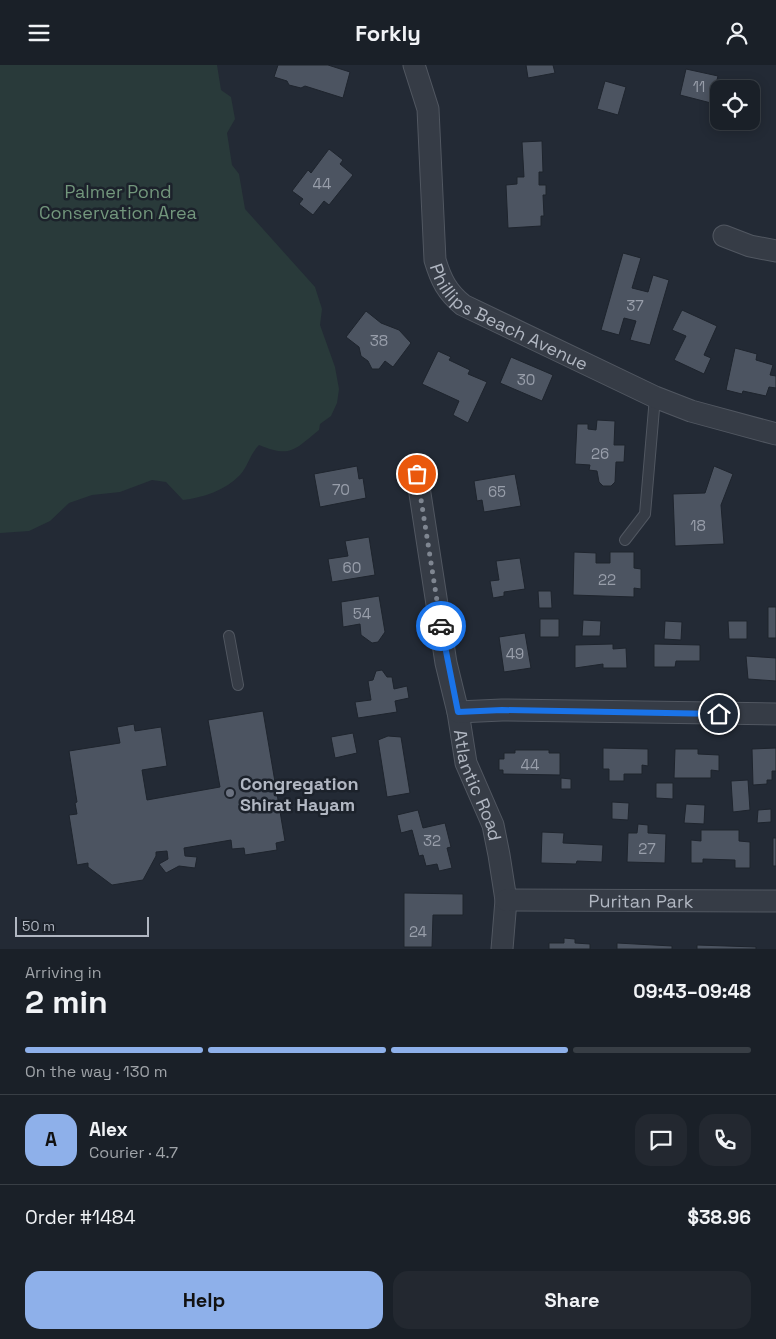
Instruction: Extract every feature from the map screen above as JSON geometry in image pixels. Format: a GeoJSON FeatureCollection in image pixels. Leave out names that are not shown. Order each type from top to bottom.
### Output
{"type":"FeatureCollection","features":[{"type":"Feature","properties":{"kind":"street","name":"Phillips Beach Avenue"},"geometry":{"type":"LineString","coordinates":[[414,65],[428,109],[435,260],[441,280],[450,294],[463,305],[656,397],[691,411],[776,434]]}},
{"type":"Feature","properties":{"kind":"street"},"geometry":{"type":"LineString","coordinates":[[724,236],[750,247],[776,251]]}},
{"type":"Feature","properties":{"kind":"street","name":"Atlantic Road"},"geometry":{"type":"LineString","coordinates":[[417,474],[446,663],[458,712],[466,763],[493,825],[506,900],[502,949]]}},
{"type":"Feature","properties":{"kind":"street"},"geometry":{"type":"LineString","coordinates":[[458,712],[502,710],[776,714]]}},
{"type":"Feature","properties":{"kind":"street","name":"Puritan Park"},"geometry":{"type":"LineString","coordinates":[[506,900],[776,901]]}},
{"type":"Feature","properties":{"kind":"lane"},"geometry":{"type":"LineString","coordinates":[[625,540],[646,514],[656,397]]}},
{"type":"Feature","properties":{"kind":"lane"},"geometry":{"type":"LineString","coordinates":[[229,636],[238,685]]}},
{"type":"Feature","properties":{"kind":"green space","name":"Palmer Pond Conservation Area"},"geometry":{"type":"Polygon","coordinates":[[[0,65],[217,65],[221,90],[231,97],[235,119],[227,133],[232,165],[239,174],[245,209],[315,287],[322,309],[320,325],[335,367],[339,389],[337,403],[331,416],[320,424],[319,430],[304,443],[292,450],[285,451],[278,451],[259,445],[240,475],[228,485],[206,495],[183,500],[166,482],[152,480],[120,492],[92,495],[69,503],[50,521],[29,531],[0,533],[0,65]]]}},
{"type":"Feature","properties":{"kind":"building"},"geometry":{"type":"Polygon","coordinates":[[[278,65],[328,65],[350,72],[343,98],[305,86],[301,88],[289,85],[287,81],[274,77],[278,65]]]}},
{"type":"Feature","properties":{"kind":"building"},"geometry":{"type":"Polygon","coordinates":[[[526,65],[553,65],[555,73],[528,78],[526,65]]]}},
{"type":"Feature","properties":{"kind":"building"},"geometry":{"type":"Polygon","coordinates":[[[686,69],[718,76],[717,80],[710,80],[710,103],[680,95],[686,69]]]}},
{"type":"Feature","properties":{"kind":"building"},"geometry":{"type":"Polygon","coordinates":[[[605,81],[626,87],[618,115],[597,109],[605,81]]]}},
{"type":"Feature","properties":{"kind":"building"},"geometry":{"type":"Polygon","coordinates":[[[542,141],[543,172],[539,172],[539,185],[546,185],[546,195],[543,195],[544,216],[541,216],[541,226],[508,228],[506,185],[517,184],[517,177],[524,177],[522,142],[542,141]]]}},
{"type":"Feature","properties":{"kind":"building"},"geometry":{"type":"Polygon","coordinates":[[[329,149],[343,160],[340,164],[353,175],[329,205],[324,201],[313,215],[299,204],[303,199],[292,191],[308,170],[311,173],[329,149]]]}},
{"type":"Feature","properties":{"kind":"building"},"geometry":{"type":"Polygon","coordinates":[[[623,253],[641,258],[632,288],[648,292],[653,275],[669,280],[650,345],[630,340],[636,321],[624,318],[619,335],[601,330],[623,253]]]}},
{"type":"Feature","properties":{"kind":"building"},"geometry":{"type":"Polygon","coordinates":[[[682,310],[717,326],[704,355],[711,358],[704,374],[674,360],[686,336],[672,330],[682,310]]]}},
{"type":"Feature","properties":{"kind":"building"},"geometry":{"type":"Polygon","coordinates":[[[366,311],[381,323],[399,330],[411,343],[393,367],[385,361],[379,369],[372,369],[368,361],[361,356],[359,347],[346,337],[366,311]]]}},
{"type":"Feature","properties":{"kind":"building"},"geometry":{"type":"Polygon","coordinates":[[[735,348],[757,354],[756,360],[773,365],[770,375],[776,376],[776,388],[769,387],[766,396],[743,391],[742,394],[726,390],[735,348]]]}},
{"type":"Feature","properties":{"kind":"building"},"geometry":{"type":"Polygon","coordinates":[[[438,351],[451,357],[449,360],[470,370],[468,374],[487,382],[468,423],[453,415],[459,401],[422,384],[438,351]]]}},
{"type":"Feature","properties":{"kind":"building"},"geometry":{"type":"Polygon","coordinates":[[[511,357],[553,375],[542,401],[500,383],[511,357]]]}},
{"type":"Feature","properties":{"kind":"building"},"geometry":{"type":"Polygon","coordinates":[[[597,420],[615,421],[614,445],[625,445],[624,462],[616,462],[615,482],[611,486],[603,486],[599,482],[597,471],[589,470],[590,465],[575,464],[577,424],[588,424],[588,429],[596,430],[597,420]]]}},
{"type":"Feature","properties":{"kind":"building"},"geometry":{"type":"Polygon","coordinates":[[[357,466],[359,479],[363,478],[366,498],[320,507],[314,474],[357,466]]]}},
{"type":"Feature","properties":{"kind":"building"},"geometry":{"type":"Polygon","coordinates":[[[714,466],[733,474],[721,505],[724,544],[675,546],[673,494],[705,493],[714,466]]]}},
{"type":"Feature","properties":{"kind":"building"},"geometry":{"type":"Polygon","coordinates":[[[515,474],[521,506],[484,512],[482,500],[477,501],[474,481],[515,474]]]}},
{"type":"Feature","properties":{"kind":"building"},"geometry":{"type":"Polygon","coordinates":[[[369,537],[375,575],[332,582],[328,559],[348,556],[345,541],[369,537]]]}},
{"type":"Feature","properties":{"kind":"building"},"geometry":{"type":"Polygon","coordinates":[[[574,552],[596,553],[596,563],[610,563],[610,552],[634,552],[634,568],[641,569],[641,589],[634,588],[634,597],[573,595],[574,552]]]}},
{"type":"Feature","properties":{"kind":"building"},"geometry":{"type":"Polygon","coordinates":[[[520,558],[525,589],[504,592],[504,596],[493,598],[490,581],[499,580],[496,561],[520,558]]]}},
{"type":"Feature","properties":{"kind":"building"},"geometry":{"type":"Polygon","coordinates":[[[538,591],[551,591],[552,608],[539,608],[538,591]]]}},
{"type":"Feature","properties":{"kind":"building"},"geometry":{"type":"Polygon","coordinates":[[[379,596],[385,632],[378,642],[372,643],[361,635],[360,624],[343,627],[341,602],[379,596]]]}},
{"type":"Feature","properties":{"kind":"building"},"geometry":{"type":"Polygon","coordinates":[[[768,607],[776,607],[776,638],[768,638],[768,607]]]}},
{"type":"Feature","properties":{"kind":"building"},"geometry":{"type":"Polygon","coordinates":[[[540,619],[559,619],[559,637],[540,637],[540,619]]]}},
{"type":"Feature","properties":{"kind":"building"},"geometry":{"type":"Polygon","coordinates":[[[583,620],[601,621],[600,636],[582,636],[583,620]]]}},
{"type":"Feature","properties":{"kind":"building"},"geometry":{"type":"Polygon","coordinates":[[[665,621],[682,622],[681,640],[664,639],[665,621]]]}},
{"type":"Feature","properties":{"kind":"building"},"geometry":{"type":"Polygon","coordinates":[[[728,621],[747,621],[747,639],[729,639],[728,621]]]}},
{"type":"Feature","properties":{"kind":"building"},"geometry":{"type":"Polygon","coordinates":[[[525,633],[531,668],[504,672],[499,637],[525,633]]]}},
{"type":"Feature","properties":{"kind":"building"},"geometry":{"type":"Polygon","coordinates":[[[613,644],[613,649],[626,648],[627,668],[603,668],[603,664],[575,668],[575,645],[613,644]]]}},
{"type":"Feature","properties":{"kind":"building"},"geometry":{"type":"Polygon","coordinates":[[[654,644],[700,645],[700,661],[676,661],[675,667],[654,667],[654,644]]]}},
{"type":"Feature","properties":{"kind":"building"},"geometry":{"type":"Polygon","coordinates":[[[746,656],[776,658],[776,681],[748,679],[746,656]]]}},
{"type":"Feature","properties":{"kind":"building"},"geometry":{"type":"Polygon","coordinates":[[[382,670],[387,677],[392,677],[394,689],[407,686],[409,698],[395,701],[397,712],[358,718],[355,702],[371,700],[368,681],[373,680],[376,671],[382,670]]]}},
{"type":"Feature","properties":{"kind":"building","name":"Congregation Shirat Hayam"},"geometry":{"type":"Polygon","coordinates":[[[263,711],[285,841],[276,843],[277,850],[245,855],[244,848],[232,849],[231,840],[184,848],[185,856],[197,857],[195,868],[179,866],[166,873],[159,864],[168,859],[167,851],[156,852],[156,856],[143,880],[112,885],[88,867],[88,863],[77,865],[69,815],[77,814],[75,803],[77,802],[69,751],[120,743],[117,727],[134,724],[135,731],[161,727],[167,766],[142,770],[147,800],[220,787],[208,720],[263,711]]]}},
{"type":"Feature","properties":{"kind":"building"},"geometry":{"type":"Polygon","coordinates":[[[353,733],[357,753],[335,758],[331,737],[353,733]]]}},
{"type":"Feature","properties":{"kind":"building"},"geometry":{"type":"Polygon","coordinates":[[[388,736],[401,737],[410,793],[387,797],[378,740],[388,736]]]}},
{"type":"Feature","properties":{"kind":"building"},"geometry":{"type":"Polygon","coordinates":[[[603,748],[648,749],[648,766],[642,765],[642,774],[624,774],[624,781],[609,781],[609,769],[603,769],[603,748]]]}},
{"type":"Feature","properties":{"kind":"building"},"geometry":{"type":"Polygon","coordinates":[[[776,748],[776,771],[772,771],[772,780],[767,780],[767,784],[753,785],[752,749],[776,748]]]}},
{"type":"Feature","properties":{"kind":"building"},"geometry":{"type":"Polygon","coordinates":[[[675,749],[698,749],[698,754],[719,755],[719,771],[711,770],[711,778],[674,778],[675,749]]]}},
{"type":"Feature","properties":{"kind":"building"},"geometry":{"type":"Polygon","coordinates":[[[515,750],[549,750],[549,753],[560,753],[560,775],[503,774],[503,770],[499,770],[499,759],[504,759],[504,753],[515,753],[515,750]]]}},
{"type":"Feature","properties":{"kind":"building"},"geometry":{"type":"Polygon","coordinates":[[[561,778],[571,779],[571,789],[561,789],[561,778]]]}},
{"type":"Feature","properties":{"kind":"building"},"geometry":{"type":"Polygon","coordinates":[[[748,780],[750,810],[733,812],[731,781],[748,780]]]}},
{"type":"Feature","properties":{"kind":"building"},"geometry":{"type":"Polygon","coordinates":[[[656,783],[673,783],[673,799],[656,798],[656,783]]]}},
{"type":"Feature","properties":{"kind":"building"},"geometry":{"type":"Polygon","coordinates":[[[612,802],[629,803],[628,820],[612,819],[612,802]]]}},
{"type":"Feature","properties":{"kind":"building"},"geometry":{"type":"Polygon","coordinates":[[[686,804],[705,805],[704,824],[684,823],[686,804]]]}},
{"type":"Feature","properties":{"kind":"building"},"geometry":{"type":"Polygon","coordinates":[[[771,809],[771,822],[757,823],[758,810],[771,809]]]}},
{"type":"Feature","properties":{"kind":"building"},"geometry":{"type":"Polygon","coordinates":[[[418,810],[423,828],[445,823],[451,847],[447,848],[452,868],[439,871],[437,864],[426,866],[423,855],[419,856],[412,830],[401,833],[397,815],[418,810]]]}},
{"type":"Feature","properties":{"kind":"building"},"geometry":{"type":"Polygon","coordinates":[[[638,824],[648,825],[648,833],[666,834],[665,863],[627,862],[628,833],[637,833],[638,824]]]}},
{"type":"Feature","properties":{"kind":"building"},"geometry":{"type":"Polygon","coordinates":[[[701,830],[739,830],[739,841],[750,842],[750,868],[735,868],[735,860],[703,859],[703,863],[691,863],[691,840],[701,841],[701,830]]]}},
{"type":"Feature","properties":{"kind":"building"},"geometry":{"type":"Polygon","coordinates":[[[542,832],[564,833],[563,843],[603,845],[602,862],[577,861],[576,864],[541,863],[542,832]]]}},
{"type":"Feature","properties":{"kind":"building"},"geometry":{"type":"Polygon","coordinates":[[[773,838],[776,838],[776,866],[773,866],[773,838]]]}},
{"type":"Feature","properties":{"kind":"building"},"geometry":{"type":"Polygon","coordinates":[[[404,893],[463,894],[463,915],[433,915],[432,947],[404,947],[404,893]]]}},
{"type":"Feature","properties":{"kind":"building"},"geometry":{"type":"Polygon","coordinates":[[[564,938],[575,939],[575,943],[590,944],[590,949],[549,949],[549,943],[564,943],[564,938]]]}},
{"type":"Feature","properties":{"kind":"building"},"geometry":{"type":"Polygon","coordinates":[[[617,943],[672,946],[672,949],[617,949],[617,943]]]}},
{"type":"Feature","properties":{"kind":"building"},"geometry":{"type":"Polygon","coordinates":[[[697,945],[756,947],[756,949],[697,949],[697,945]]]}},
{"type":"Feature","properties":{"kind":"way so far"},"geometry":{"type":"LineString","coordinates":[[417,474],[441,626]]}},
{"type":"Feature","properties":{"kind":"place","name":"Congregation Shirat Hayam"},"geometry":{"type":"Point","coordinates":[230,793]}},
{"type":"Feature","properties":{"kind":"route"},"geometry":{"type":"LineString","coordinates":[[441,626],[446,663],[458,712],[502,710],[719,714]]}}]}
